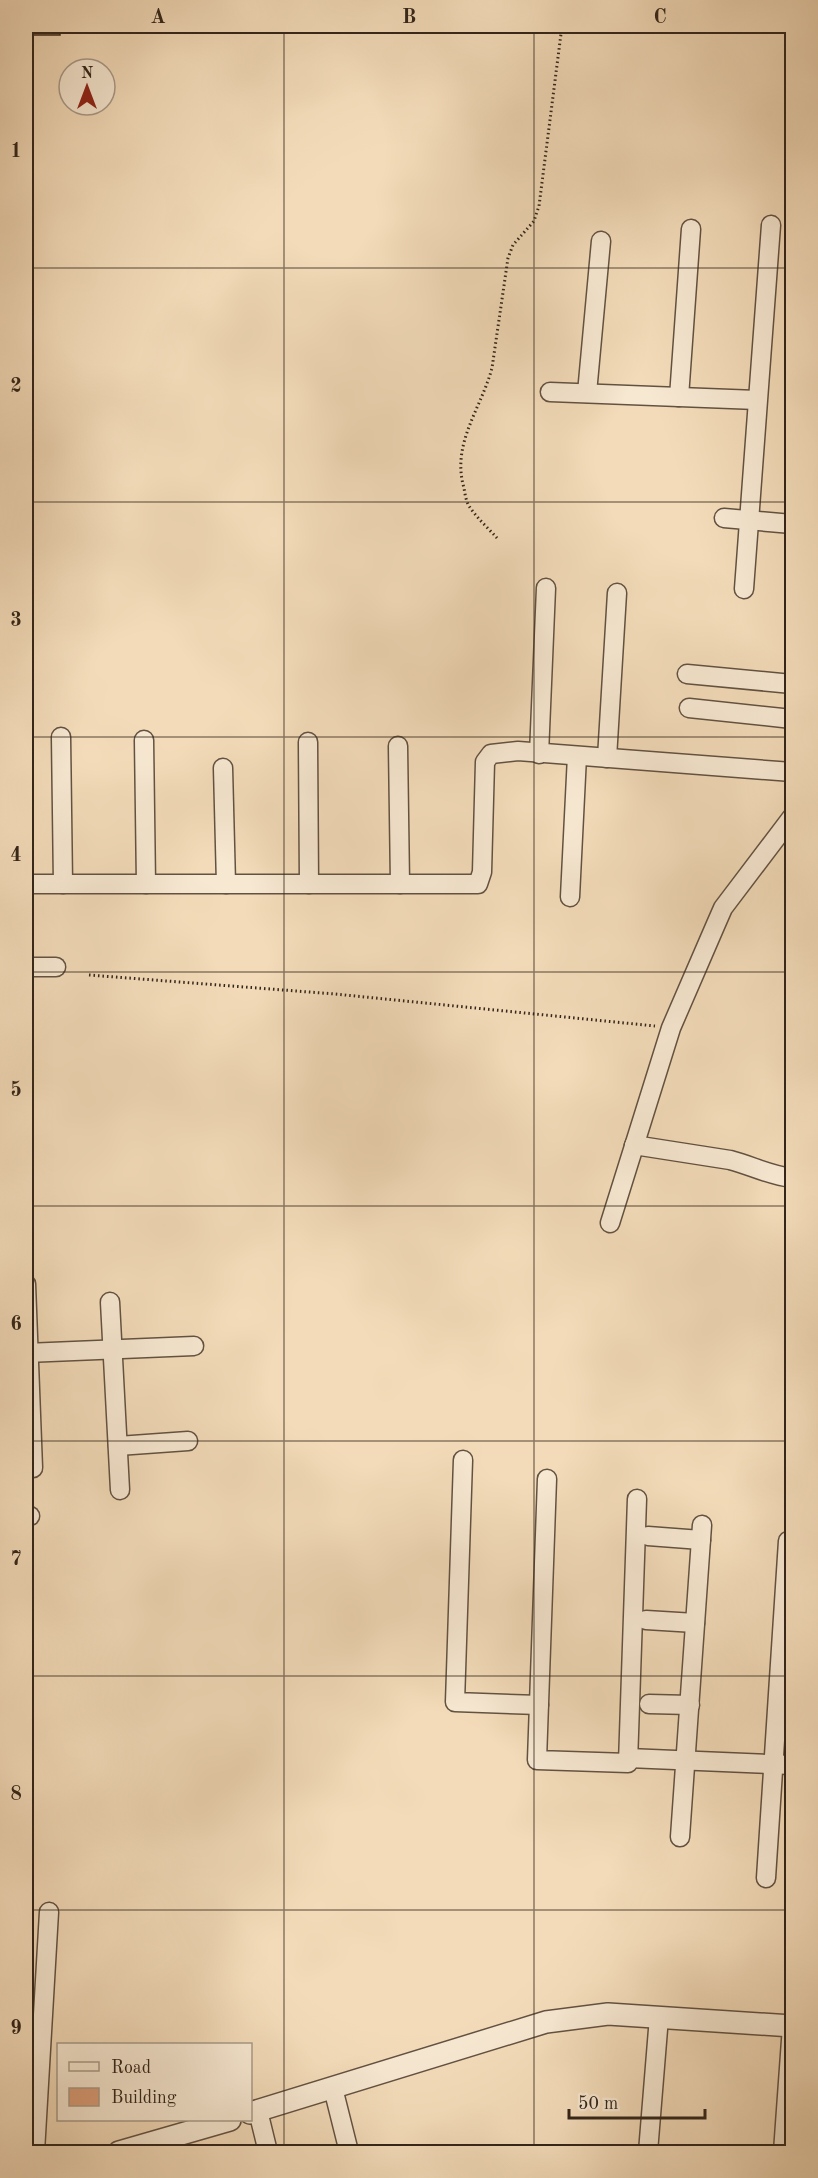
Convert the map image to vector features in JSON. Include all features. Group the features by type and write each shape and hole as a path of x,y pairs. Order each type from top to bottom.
{"street":[{"path":"744,589 771,225"},
{"path":"679,397 691,229"},
{"path":"587,393 601,241"},
{"path":"550,392 757,400"},
{"path":"724,518 792,524"},
{"path":"540,754 546,588"},
{"path":"607,758 617,593"},
{"path":"687,674 792,684"},
{"path":"689,708 792,719"},
{"path":"62,737 63,884"},
{"path":"144,740 146,884"},
{"path":"308,742 309,884"},
{"path":"398,746 400,884"},
{"path":"26,884 478,884 482,872 485,762 491,754 518,751 792,772"},
{"path":"570,897 577,756"},
{"path":"224,768 226,884"},
{"path":"610,1223 671,1028 723,908 792,817"},
{"path":"26,967 56,967"},
{"path":"634,1145 730,1160 763,1172 792,1178"},
{"path":"26,1284 33,1468"},
{"path":"110,1302 120,1490"},
{"path":"27,1353 194,1346"},
{"path":"118,1446 188,1441"},
{"path":"463,1460 455,1702 540,1705"},
{"path":"547,1479 537,1760 628,1763 637,1499"},
{"path":"648,1536 701,1532 680,1837"},
{"path":"766,1878 788,1541"},
{"path":"646,1620 695,1623"},
{"path":"649,1704 690,1705"},
{"path":"628,1758 792,1765"},
{"path":"35,2152 49,1912"},
{"path":"268,2152 254,2112 546,2022 608,2014 792,2026 783,2152"},
{"path":"648,2152 659,2017"},
{"path":"333,2088 349,2152"},
{"path":"119,2152 227,2121"}],"path":[{"path":"497,537 469,505 459,474 463,442 488,384 492,368 508,258 513,245 534,221 540,206 562,26"},
{"path":"90,975 335,994 671,1028"}],"building":[{"path":"26,26 59,26 60,35 26,35"}]}
